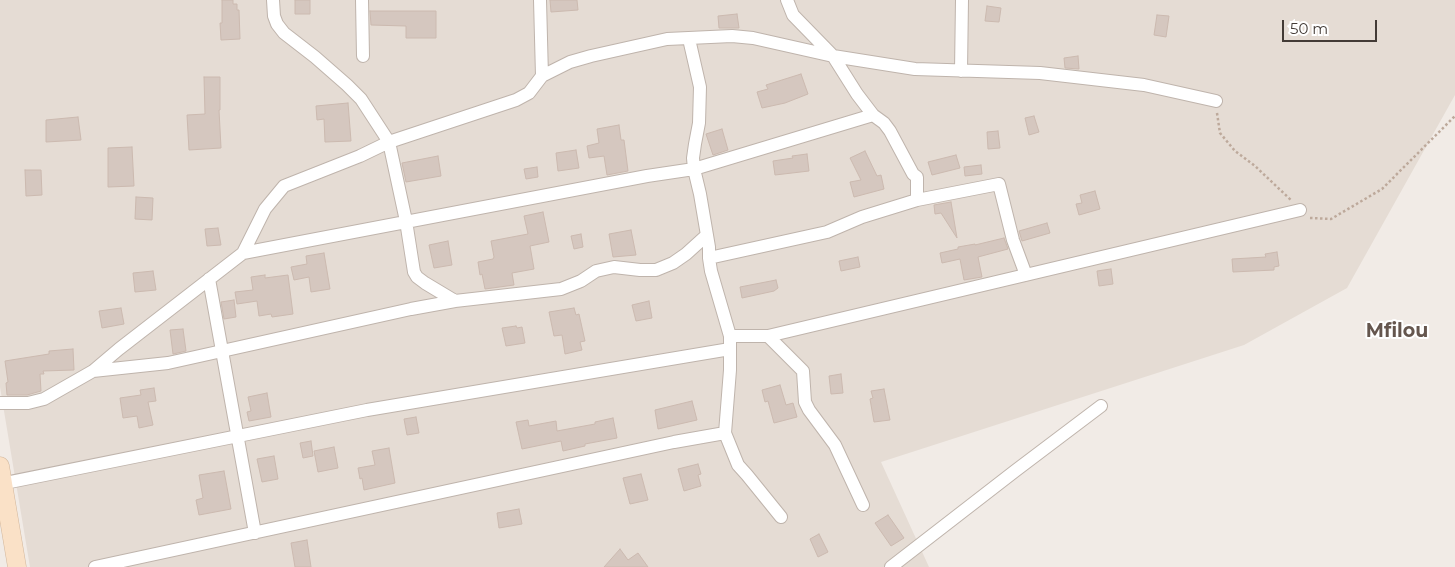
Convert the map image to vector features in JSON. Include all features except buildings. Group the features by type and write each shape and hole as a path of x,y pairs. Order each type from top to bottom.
{"street":[{"path":"273,0 274,16 284,33 315,57 361,99 389,142 406,221 414,272 425,284 455,301"},
{"path":"362,0 363,56"},
{"path":"540,0 542,76"},
{"path":"787,0 793,16 833,56 857,94 873,115 884,123 890,131 913,174 917,177 917,200"},
{"path":"961,71 962,0"},
{"path":"0,403 28,403 44,398 93,371 243,253 265,209 284,186 360,156 389,142 516,100 530,93 542,76 570,62 591,56 667,39 732,36 753,38 833,56 915,69 1040,73 1144,85 1216,101"},
{"path":"689,39 700,87 701,102 694,144 694,169 710,247 710,271 730,342 730,370 725,433 738,465 781,517"},
{"path":"243,253 647,176 694,169 873,115"},
{"path":"709,258 827,232 862,217 917,200 999,184 1013,240 1026,275"},
{"path":"2,484 377,409 768,336 1300,210"},
{"path":"93,371 168,364 411,308 561,289 581,281 596,271 614,267 656,270 674,263 707,235"},
{"path":"209,279 255,533"},
{"path":"768,336 804,372 805,402 835,446 863,505"},
{"path":"891,567 1101,406"},
{"path":"94,567 674,442 725,433"},
{"path":"0,466 17,567"}],"path":[{"path":"1216,101 1220,133 1235,151 1255,166 1308,218 1331,219 1382,189 1455,116"}],"shaded area":[{"path":"0,0 1455,0 1455,95 1347,288 1244,345 881,462 929,567 30,567 0,387"}],"district":[{"name":"Mfilou","path":"1397,331"}]}
